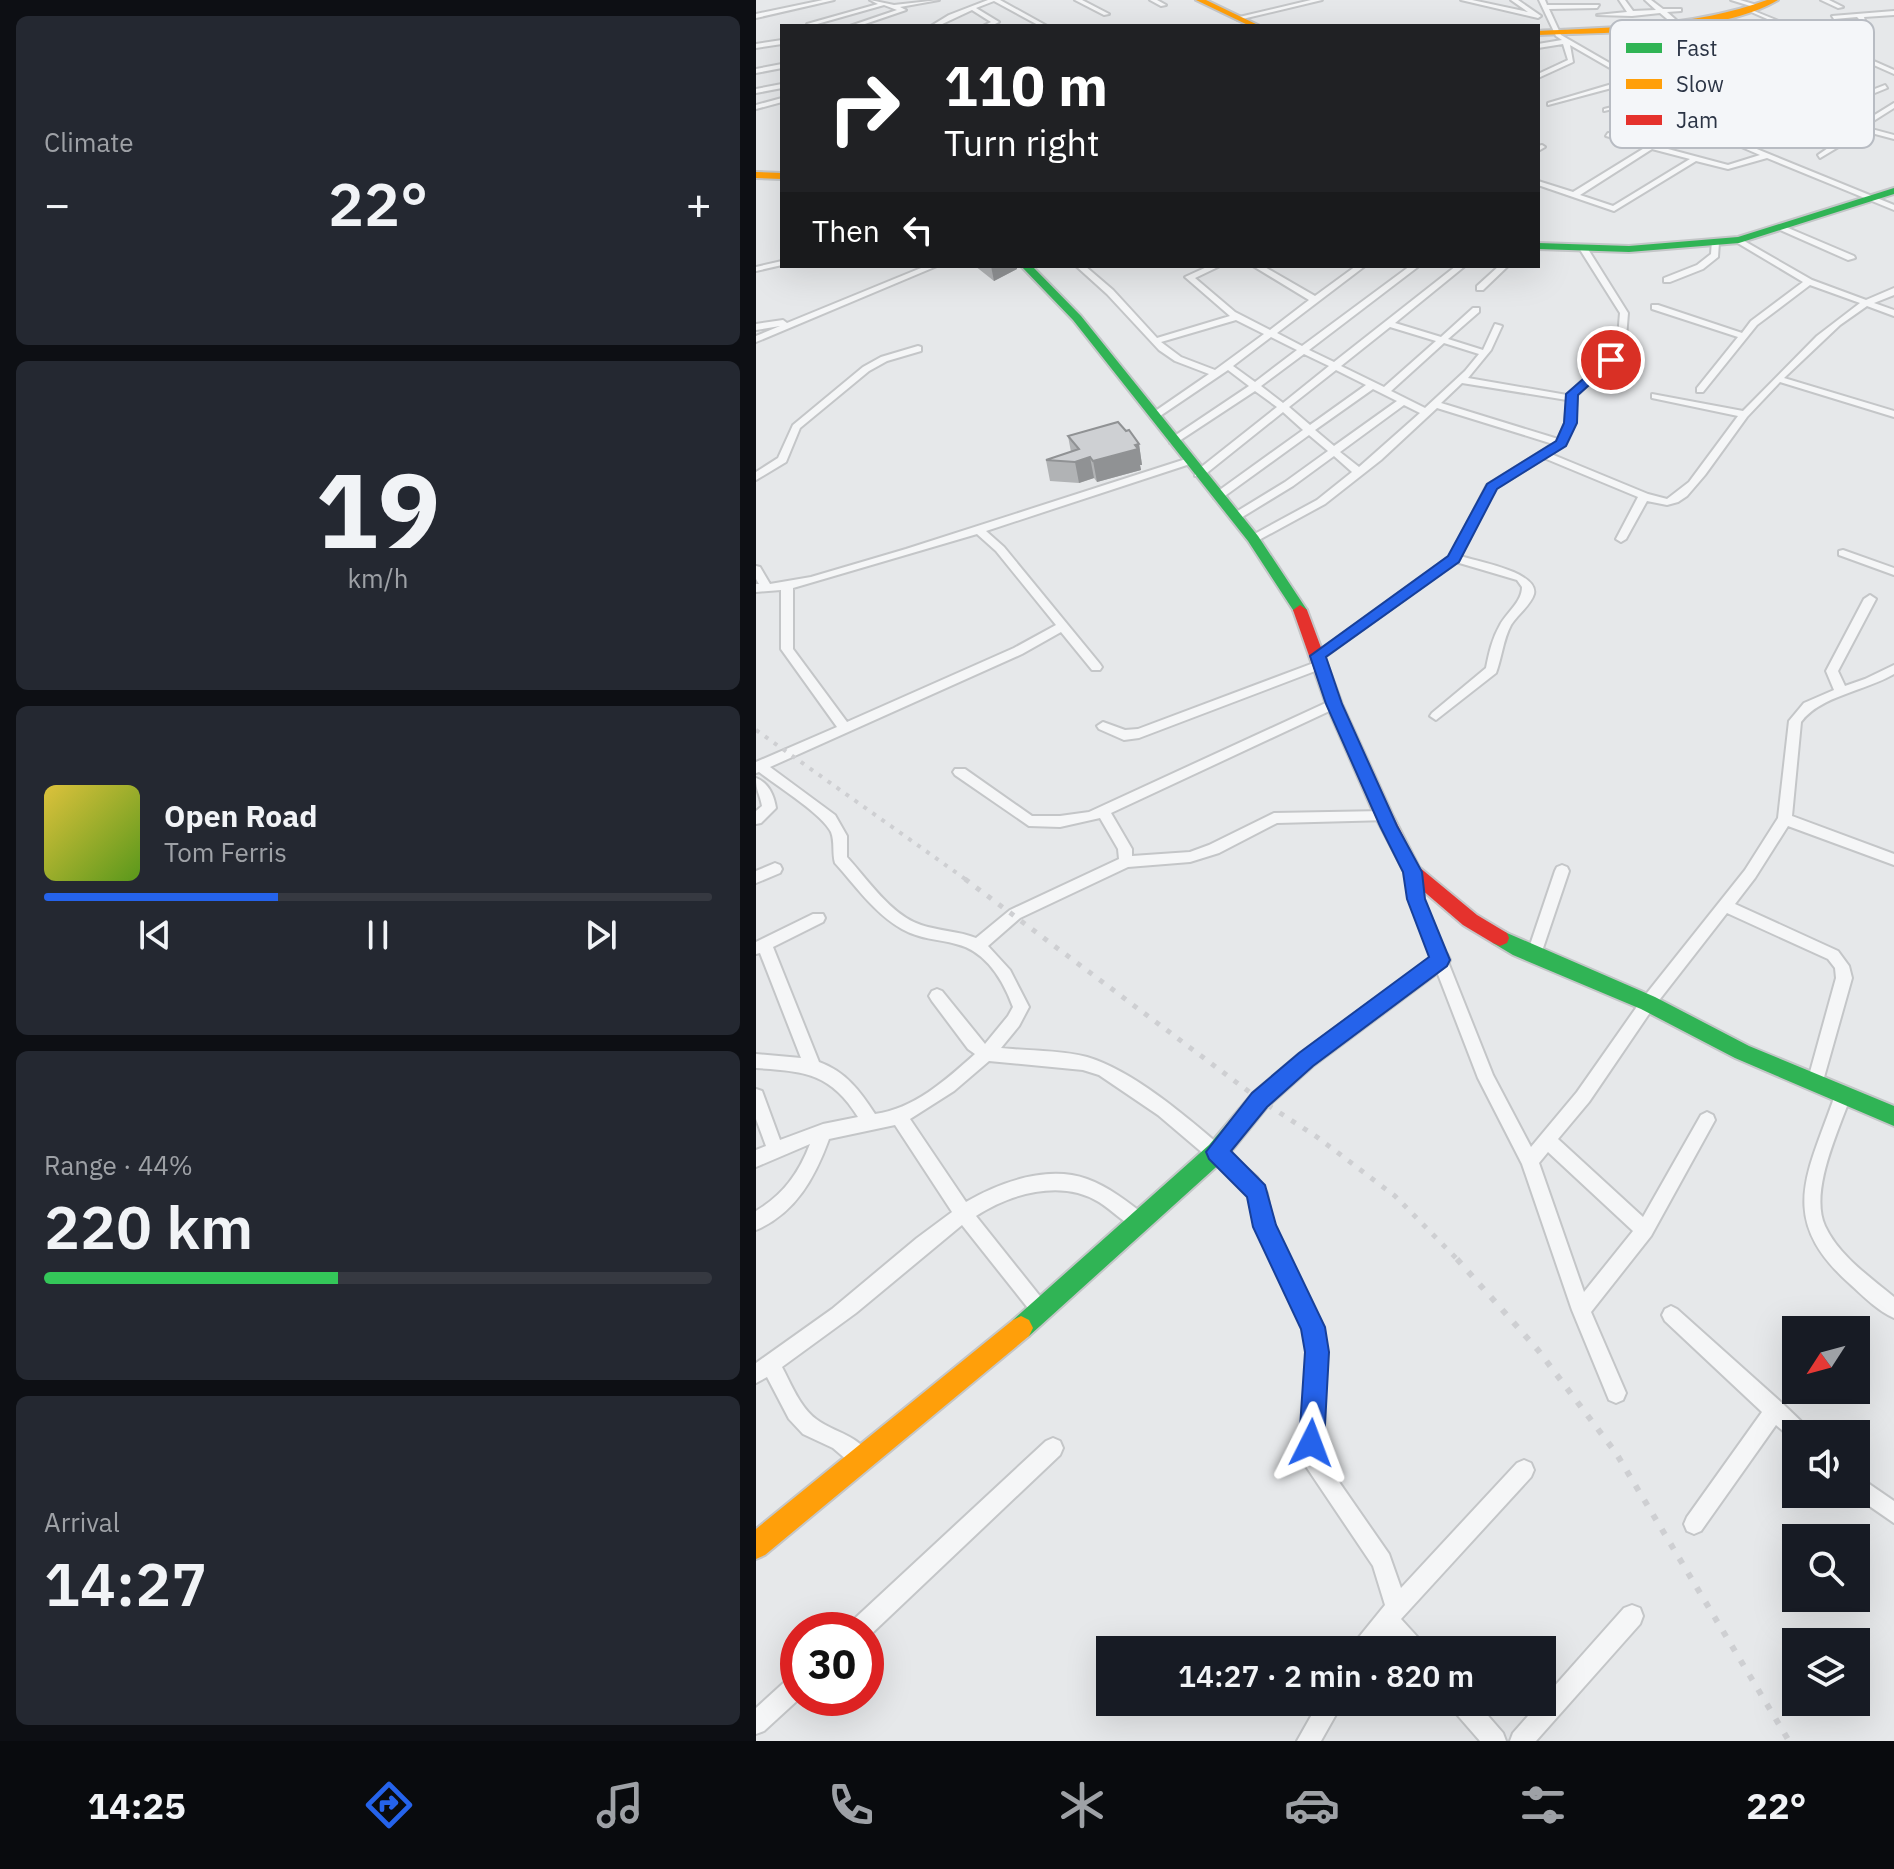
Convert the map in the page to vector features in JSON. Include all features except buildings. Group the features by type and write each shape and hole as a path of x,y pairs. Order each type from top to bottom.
{"street":[{"path":"790,0 801,8"},
{"path":"756,16 831,0"},
{"path":"873,0 896,6 936,0"},
{"path":"968,0 980,5"},
{"path":"938,24 995,0 1040,24"},
{"path":"1082,0 1106,14"},
{"path":"1153,0 1163,5"},
{"path":"1200,0 1247,22 1319,0"},
{"path":"1464,0 1531,24"},
{"path":"1514,0 1553,32 1610,66"},
{"path":"1622,0 1629,20"},
{"path":"1648,0 1660,12 1686,20"},
{"path":"1734,0 1761,5 1786,20"},
{"path":"1824,0 1840,7"},
{"path":"1540,75 1571,61 1553,32 1543,4 1596,3 1603,23"},
{"path":"815,24 884,4"},
{"path":"1708,20 1761,5"},
{"path":"859,24 903,10 896,6"},
{"path":"972,8 996,22 991,24"},
{"path":"792,10 811,24"},
{"path":"1636,20 1660,12 1678,18"},
{"path":"1834,17 1894,13"},
{"path":"1856,14 1863,20"},
{"path":"1654,20 1678,18"},
{"path":"1553,32 1610,23"},
{"path":"756,46 780,42"},
{"path":"1874,64 1894,72"},
{"path":"756,71 780,66"},
{"path":"756,91 780,86"},
{"path":"1550,104 1610,87"},
{"path":"1874,91 1885,87"},
{"path":"756,107 780,98"},
{"path":"1874,118 1894,105"},
{"path":"1606,110 1610,109"},
{"path":"1874,132 1894,137"},
{"path":"1574,195 1650,148 1732,167 1768,155"},
{"path":"1748,148 1894,208"},
{"path":"1820,156 1834,148"},
{"path":"1540,184 1610,209 1618,208 1693,160"},
{"path":"756,175 780,176"},
{"path":"1540,246 1629,249 1739,240 1894,191"},
{"path":"1781,227 1851,258"},
{"path":"1739,240 1809,282 1894,313"},
{"path":"1667,280 1709,262 1715,255 1715,242"},
{"path":"1103,726 1124,735 1139,733 1318,660 1454,558 1491,487 1561,443 1570,423 1571,398 1578,386 1621,350 1624,313 1583,248"},
{"path":"756,269 780,263"},
{"path":"756,339 928,268"},
{"path":"1028,268 1077,318 1253,539 1294,599 1334,704 1384,816 1413,872 1416,899 1486,1078 1530,1161 1581,1310 1616,1393"},
{"path":"1082,268 1178,359 1216,374"},
{"path":"1208,268 1190,279 1236,317 1336,368 1405,400 1561,443"},
{"path":"1260,268 1313,299"},
{"path":"1154,416 1228,366 1358,268"},
{"path":"1173,441 1254,387 1412,268"},
{"path":"756,569 761,588 787,587 980,531 1064,500 1194,467 1284,408 1459,268"},
{"path":"1480,288 1502,268"},
{"path":"1700,390 1754,323 1809,282"},
{"path":"1546,455 1644,496 1662,502 1676,499 1698,476 1744,414 1779,379 1843,319 1866,302 1894,291"},
{"path":"1655,307 1743,336"},
{"path":"1385,391 1476,310"},
{"path":"1156,341 1236,317"},
{"path":"756,327 796,322"},
{"path":"1390,324 1484,353"},
{"path":"1253,539 1321,502 1358,472 1460,380 1484,353 1498,326"},
{"path":"756,477 782,460 796,427 866,369 884,359 918,349"},
{"path":"1228,366 1284,408 1358,472"},
{"path":"1779,379 1892,411"},
{"path":"1460,380 1571,398"},
{"path":"1218,496 1373,384"},
{"path":"1655,396 1744,414"},
{"path":"1235,517 1405,400"},
{"path":"1621,539 1644,496"},
{"path":"980,531 1000,549 1096,667"},
{"path":"1843,553 1894,572"},
{"path":"1436,716 1492,670 1495,650 1506,624 1528,595 1528,586 1521,578 1454,558"},
{"path":"787,587 787,649 844,727"},
{"path":"1841,692 1831,676 1832,671 1870,599"},
{"path":"756,1159 823,1132 899,1117 914,1111 987,1054 1021,1007 1003,972 985,948 956,937 922,933 889,912 840,859 840,836 830,819 758,767 1004,657 1061,627"},
{"path":"1530,1161 1583,1097 1648,1003 1750,874 1785,819 1795,721 1801,712 1894,669"},
{"path":"960,772 1029,821 1074,821 1103,811 1334,704"},
{"path":"756,783 767,796 769,808 756,819"},
{"path":"1103,811 1125,849 1126,862"},
{"path":"978,945 1015,914 1126,862 1190,857 1214,849 1274,818 1384,816"},
{"path":"1785,819 1894,860"},
{"path":"756,877 775,869"},
{"path":"1534,954 1562,871"},
{"path":"1413,872 1470,920 1534,954 1648,1003 1742,1052 1894,1116"},
{"path":"1725,906 1833,955 1842,966 1844,978 1815,1083"},
{"path":"812,1066 760,946 818,918"},
{"path":"756,1546 1041,1311 1217,1152 1260,1100 1306,1060 1440,960"},
{"path":"937,996 974,1044 987,1054 1083,1063 1104,1070 1164,1110 1251,1183 1258,1193 1265,1227 1313,1327 1317,1352 1311,1459 1319,1475 1382,1561 1392,1613 1406,1636"},
{"path":"756,1061 812,1066 831,1074 853,1091 870,1122"},
{"path":"1843,1095 1811,1199 1815,1220 1826,1246 1848,1271 1894,1309"},
{"path":"756,1096 775,1149"},
{"path":"899,1117 963,1213 1041,1311"},
{"path":"1581,1310 1645,1230 1707,1120"},
{"path":"756,1221 785,1202 803,1182 823,1132"},
{"path":"1547,1140 1645,1230"},
{"path":"861,1459 840,1441 810,1427 763,1369 849,1308 963,1213 998,1195 1041,1183 1069,1182 1090,1188 1140,1222"},
{"path":"1671,1315 1785,1420"},
{"path":"1694,1524 1775,1410"},
{"path":"878,1612 1053,1448"},
{"path":"1374,1636 1524,1470"},
{"path":"1870,1495 1894,1513"},
{"path":"1521,1741 1632,1616"},
{"path":"756,1723 780,1701"},
{"path":"1308,1741 1323,1716"},
{"path":"1473,1716 1495,1741"}],"railway":[{"path":"756,730 968,881"},
{"path":"965,879 1260,1100 1317,1137 1395,1196 1459,1261"},
{"path":"1457,1259 1538,1350 1616,1453 1789,1741"}],"traffic: fast":[{"path":"1540,246 1629,249 1739,240 1894,191"},
{"path":"1028,268 1077,318 1253,539 1300,610"},
{"path":"1500,938 1648,1003 1742,1052 1894,1116"},
{"path":"1021,1328 1217,1152 1260,1100 1306,1060 1440,960"}],"traffic: slow":[{"path":"1200,0 1252,24"},
{"path":"1705,20 1774,0"},
{"path":"1540,33 1610,30"},
{"path":"756,175 780,176"},
{"path":"756,1546 1021,1328"}],"traffic: jam":[{"path":"1300,610 1334,704 1384,816 1413,872 1470,920 1500,938"}],"route":[{"path":"1311,1443 1317,1352 1313,1327 1265,1227 1258,1193 1217,1152 1260,1100 1306,1060 1440,960 1416,899 1413,872 1388,826 1334,704 1318,656 1454,558 1491,487 1561,443 1570,423 1572,394 1611,360"}]}
